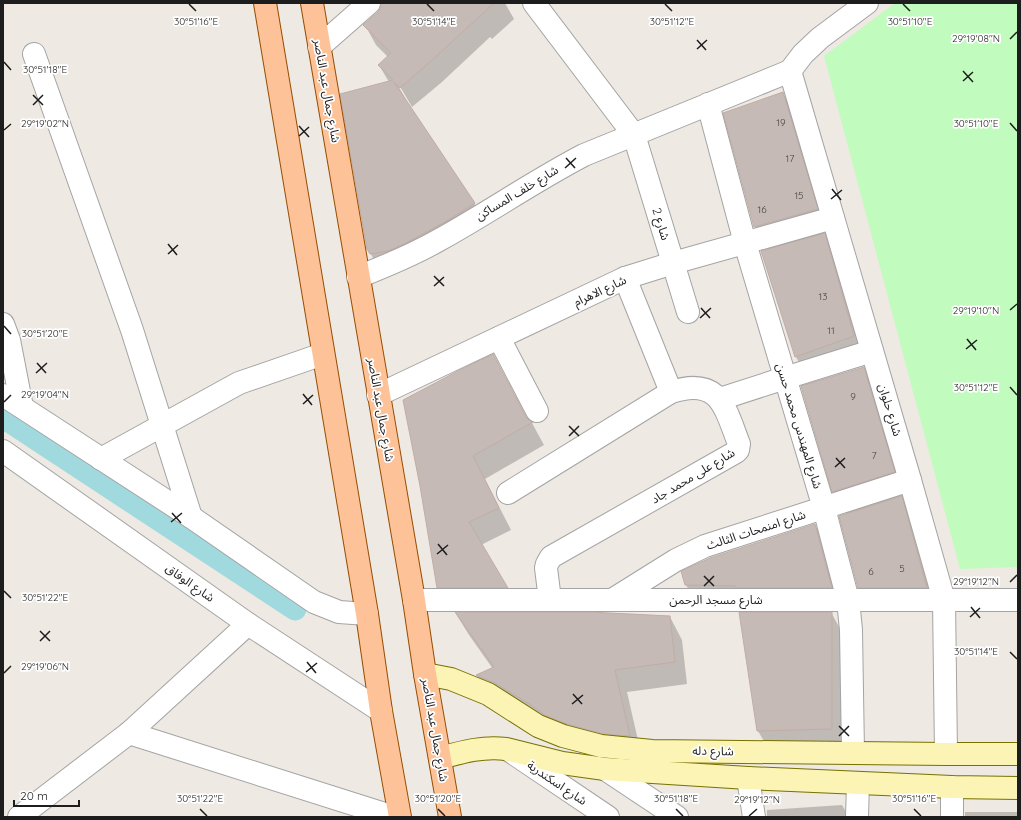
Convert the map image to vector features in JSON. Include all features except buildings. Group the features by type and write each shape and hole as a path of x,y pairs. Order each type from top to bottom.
{"main road":[{"path":"265,3 381,711 400,817"},
{"name":"شارع جمال عبد الناصر","path":"312,3 450,817"},
{"name":"شارع دله","path":"425,674 451,679 488,694 538,726 563,736 601,746 652,751 1018,754"},
{"name":"شارع دله","path":"440,758 479,748 489,747 506,749 562,763 605,769 748,778 952,787 1018,788"},
{"path":"907,785 909,754"}],"street":[{"path":"319,47 370,3"},
{"path":"534,3 634,135"},
{"path":"790,71 803,54 820,38 868,3"},
{"path":"34,54 132,330 191,517"},
{"name":"شارع خلف المساكن","path":"358,277 411,255 440,240 571,162 790,71"},
{"name":"شارع حلوان","path":"790,71 944,600 946,754"},
{"name":"شارع المهندس محمد حسن","path":"708,104 745,243 824,508 848,600 852,630 853,753"},
{"name":"شارع 2","path":"634,135 688,312"},
{"name":"شارع الاهرام","path":"378,395 625,278 833,218"},
{"path":"625,278 671,392"},
{"path":"3,324 9,340 22,407"},
{"path":"499,338 537,411"},
{"path":"508,493 671,392 689,387 698,388 713,394 720,399 872,351"},
{"path":"101,459 240,383 323,354"},
{"path":"3,395 191,517 314,602 339,612 366,614"},
{"name":"شارع على محمد جاد","path":"550,600 546,568 551,558 736,452 739,444 720,399"},
{"name":"شارع الوفاق","path":"3,451 248,624 381,711"},
{"name":"شارع امنمحات الثالث","path":"612,600 689,552 910,480"},
{"name":"شارع مسجد الرحمن","path":"414,600 1018,600"},
{"path":"19,817 129,733 248,624"},
{"path":"129,733 394,817"},
{"name":"شارع اسكندرية","path":"506,749 608,817"},
{"path":"605,769 677,817"},
{"path":"748,778 754,817"},
{"path":"857,817 858,783"},
{"path":"952,787 952,817"}],"green space":[{"path":"895,3 1018,3 1018,567 960,569 824,56"}],"waterway":[{"path":"3,417 295,609"}]}
